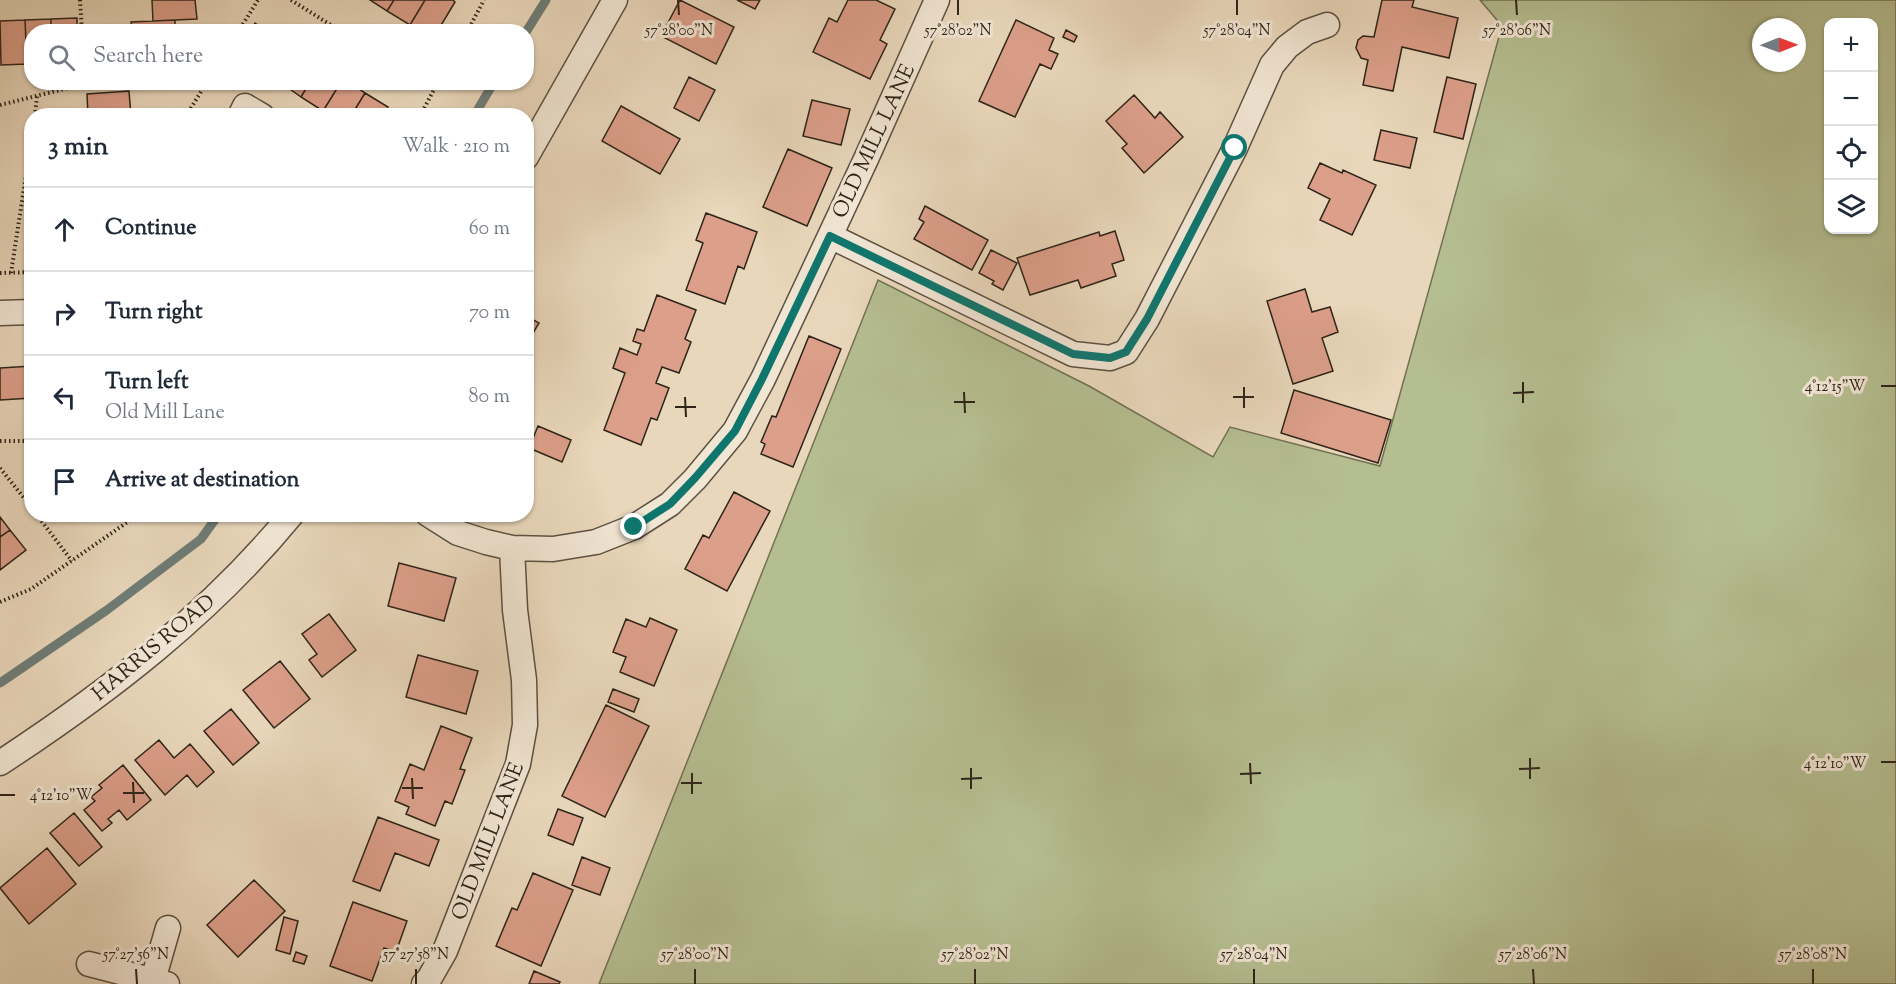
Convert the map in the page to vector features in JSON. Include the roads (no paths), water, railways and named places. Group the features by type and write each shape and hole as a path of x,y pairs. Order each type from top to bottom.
{"street":[{"path":"534,143 615,0"},
{"name":"OLD MILL LANE","path":"441,522 458,532 512,548 553,549 596,542 634,527 670,504 695,478 735,431 762,379 937,0"},
{"path":"830,236 1073,354 1110,358 1126,352 1147,319 1235,148 1272,65 1287,47 1307,32 1327,25"},
{"path":"0,313 24,312"},
{"name":"HARRIS ROAD","path":"0,763 63,721 139,663 206,606 286,522"},
{"name":"OLD MILL LANE","path":"424,984 445,951 518,764 525,724 524,680 515,610 512,548"},
{"path":"89,964 160,982 168,928"}],"waterway":[{"path":"531,24 546,0"},
{"path":"479,108 489,90"},
{"path":"0,683 107,610 201,539 213,522"}]}
